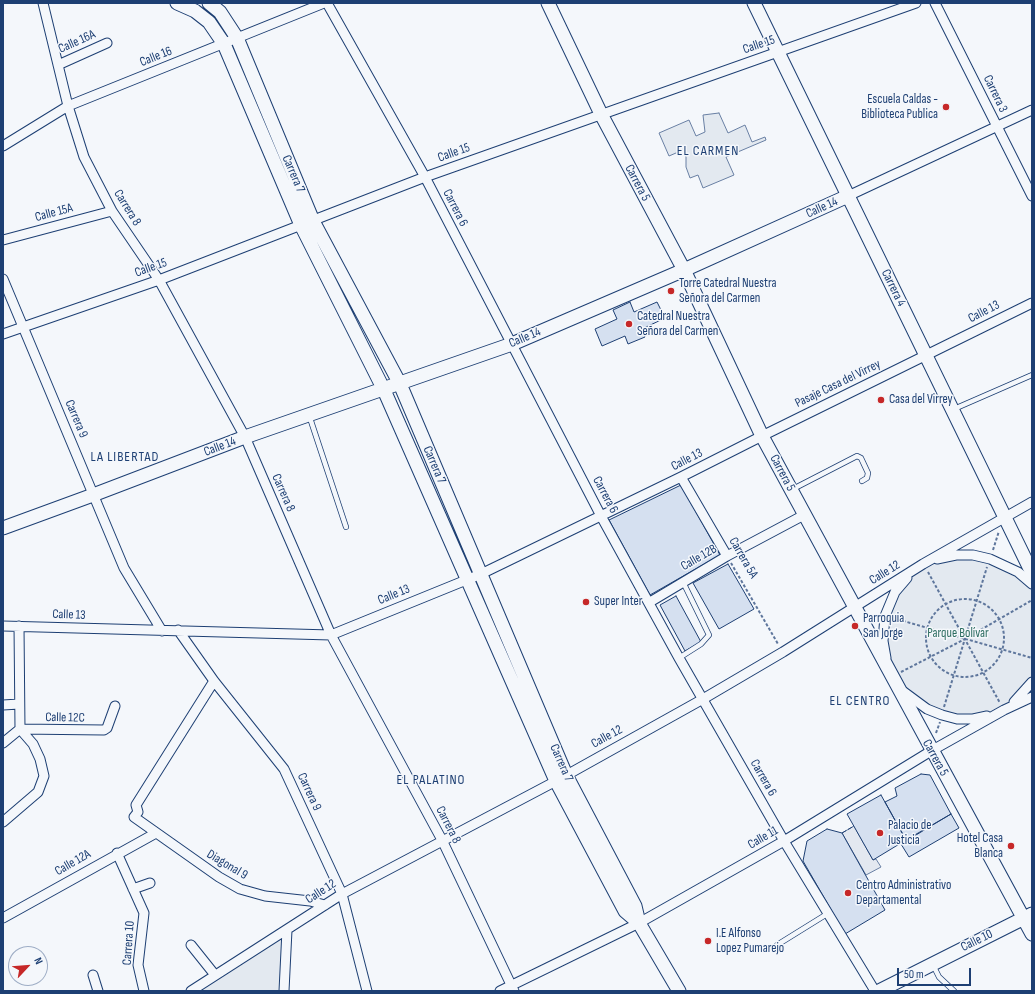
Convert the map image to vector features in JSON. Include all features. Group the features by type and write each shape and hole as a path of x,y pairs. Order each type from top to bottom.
{"main road":[{"name":"Carrera 7","path":"177,3 195,11 209,22 224,44 384,390 468,580 625,912 639,923 679,991"},
{"name":"Carrera 7","path":"209,3 220,12 237,38 307,223 400,384 481,574 561,778"},
{"name":"Carrera 5","path":"548,3 601,114 684,270 762,436 931,750 1028,916 1032,934"},
{"name":"Carrera 4","path":"754,3 1032,573"},
{"name":"Calle 14","path":"3,528 244,437 384,390 512,344 684,270 848,196"},
{"name":"Calle 10","path":"879,991 1028,916"}],"street":[{"name":"Carrera 8","path":"43,3 68,106 84,157 112,211 159,280 244,437 331,634 442,840 513,988"},
{"name":"Calle 16","path":"3,146 68,106 324,3"},
{"name":"Carrera 6","path":"328,3 425,177 601,516 650,602 679,658 784,841 875,991"},
{"name":"Calle 15","path":"3,334 159,280 425,177 916,3"},
{"name":"Carrera 3","path":"935,3 1032,196"},
{"name":"Calle 16A","path":"58,65 107,43"},
{"name":"Calle 14","path":"848,196 996,125 1032,110"},
{"name":"Calle 15A","path":"3,240 112,211"},
{"name":"Carrera 9","path":"3,279 124,568 162,631"},
{"name":"Calle 13","path":"926,356 1032,303"},
{"name":"Pasaje Casa del Virrey","path":"762,436 926,356"},
{"name":"Calle 13","path":"3,626 331,634 468,580 762,436"},
{"name":"Carrera 5A","path":"681,477 727,556"},
{"name":"Calle 12","path":"191,991 342,894 561,778 702,699 783,652 923,564 1032,502"},
{"name":"Calle 12B","path":"650,602 727,556 804,515"},
{"path":"1032,584 1018,572 990,559 973,555 956,555 939,558 923,564 903,581 895,592 885,616 883,641 891,677 914,701 927,709 942,715 957,719 973,719 989,716 1004,710 1023,694 1032,682"},
{"path":"3,822 38,792 44,776 40,759 33,744 20,730 19,626"},
{"name":"Carrera 9","path":"178,630 214,681 284,769 342,894 367,991"},
{"name":"Diagonal 9","path":"214,681 136,805 138,812 134,817 218,877 240,889 265,896 310,901 325,905"},
{"name":"Calle 11","path":"500,991 513,988 639,923 784,841 931,750 1004,710 1032,697"},
{"path":"3,706 19,704"},
{"name":"Calle 12C","path":"20,730 100,731 107,728 115,706"},
{"path":"3,744 20,730"},
{"name":"Calle 12A","path":"3,918 117,853 156,833"},
{"name":"Carrera 10","path":"117,853 144,913 138,965 144,991"},
{"path":"133,889 150,883"},
{"path":"284,991 288,930"},
{"path":"192,945 216,975"},
{"path":"92,975 98,991"}],"lane":[{"path":"952,410 1032,375"},
{"path":"309,415 346,526"},
{"path":"791,490 858,456 861,458 868,473 867,478 862,481"},
{"path":"679,658 701,644 709,635 683,582"},
{"path":"777,945 827,914"},
{"path":"932,963 939,976 954,991"}],"path":[{"path":"931,750 1004,517"},
{"name":"Carrera 5A","path":"727,556 783,652"},
{"path":"923,564 1004,710"},
{"path":"961,598 977,600 990,608 999,619 1004,634 1003,649 996,663 984,673 969,677 954,676 940,669 930,657 926,643 927,628 934,614 946,603 961,598"},
{"path":"891,677 965,639 1032,600"},
{"path":"885,616 1032,658"}],"green space":[{"path":"719,113 728,133 745,125 752,142 765,137 766,140 726,157 734,175 703,188 698,175 690,178 686,167 686,157 683,150 669,156 659,133 689,120 696,136 705,132 703,115"},
{"name":"Parque Bolívar","path":"939,558 990,559 1032,584 1032,682 1014,702 989,716 957,719 914,701 885,653 883,628 903,581"},
{"path":"287,930 284,991 191,991"}],"shaded area":[{"path":"854,826 873,860 876,859 881,867 866,875 842,833"}],"building":[{"name":"Catedral Nuestra Señora del Carmen","path":"630,302 634,312 657,302 665,318 642,329 645,337 628,344 625,336 602,346 595,329 617,319 613,310"},
{"path":"681,485 720,555 650,595 609,520"},
{"path":"728,564 754,609 719,629 693,583"},
{"path":"676,596 701,642 685,651 660,605"},
{"path":"921,774 930,775 951,814 906,840 885,802 897,796 895,788"},
{"name":"Palacio de Justicia","path":"881,795 906,840 873,860 847,814"},
{"path":"951,814 959,828 909,857 901,844"},
{"name":"Centro Administrativo Departamental","path":"827,829 842,833 885,910 845,934 803,861 807,841"}],"fence":[{"path":"842,833 854,826"}],"place":[{"name":"Escuela Caldas - Biblioteca Publica","path":"946,107"},
{"name":"Torre Catedral Nuestra Señora del Carmen","path":"671,291"},
{"name":"Catedral Nuestra Señora del Carmen","path":"629,324"},
{"name":"Casa del Virrey","path":"881,400"},
{"name":"Super Inter","path":"586,602"},
{"name":"Parroquia San Jorge","path":"855,626"},
{"name":"Palacio de Justicia","path":"880,833"},
{"name":"Hotel Casa Blanca","path":"1011,846"},
{"name":"Centro Administrativo Departamental","path":"848,893"},
{"name":"I.E Alfonso Lopez Pumarejo","path":"708,941"}],"district":[{"name":"EL CARMEN","path":"708,151"},
{"name":"LA LIBERTAD","path":"125,457"},
{"name":"EL CENTRO","path":"860,701"},
{"name":"EL PALATINO","path":"431,780"}]}
